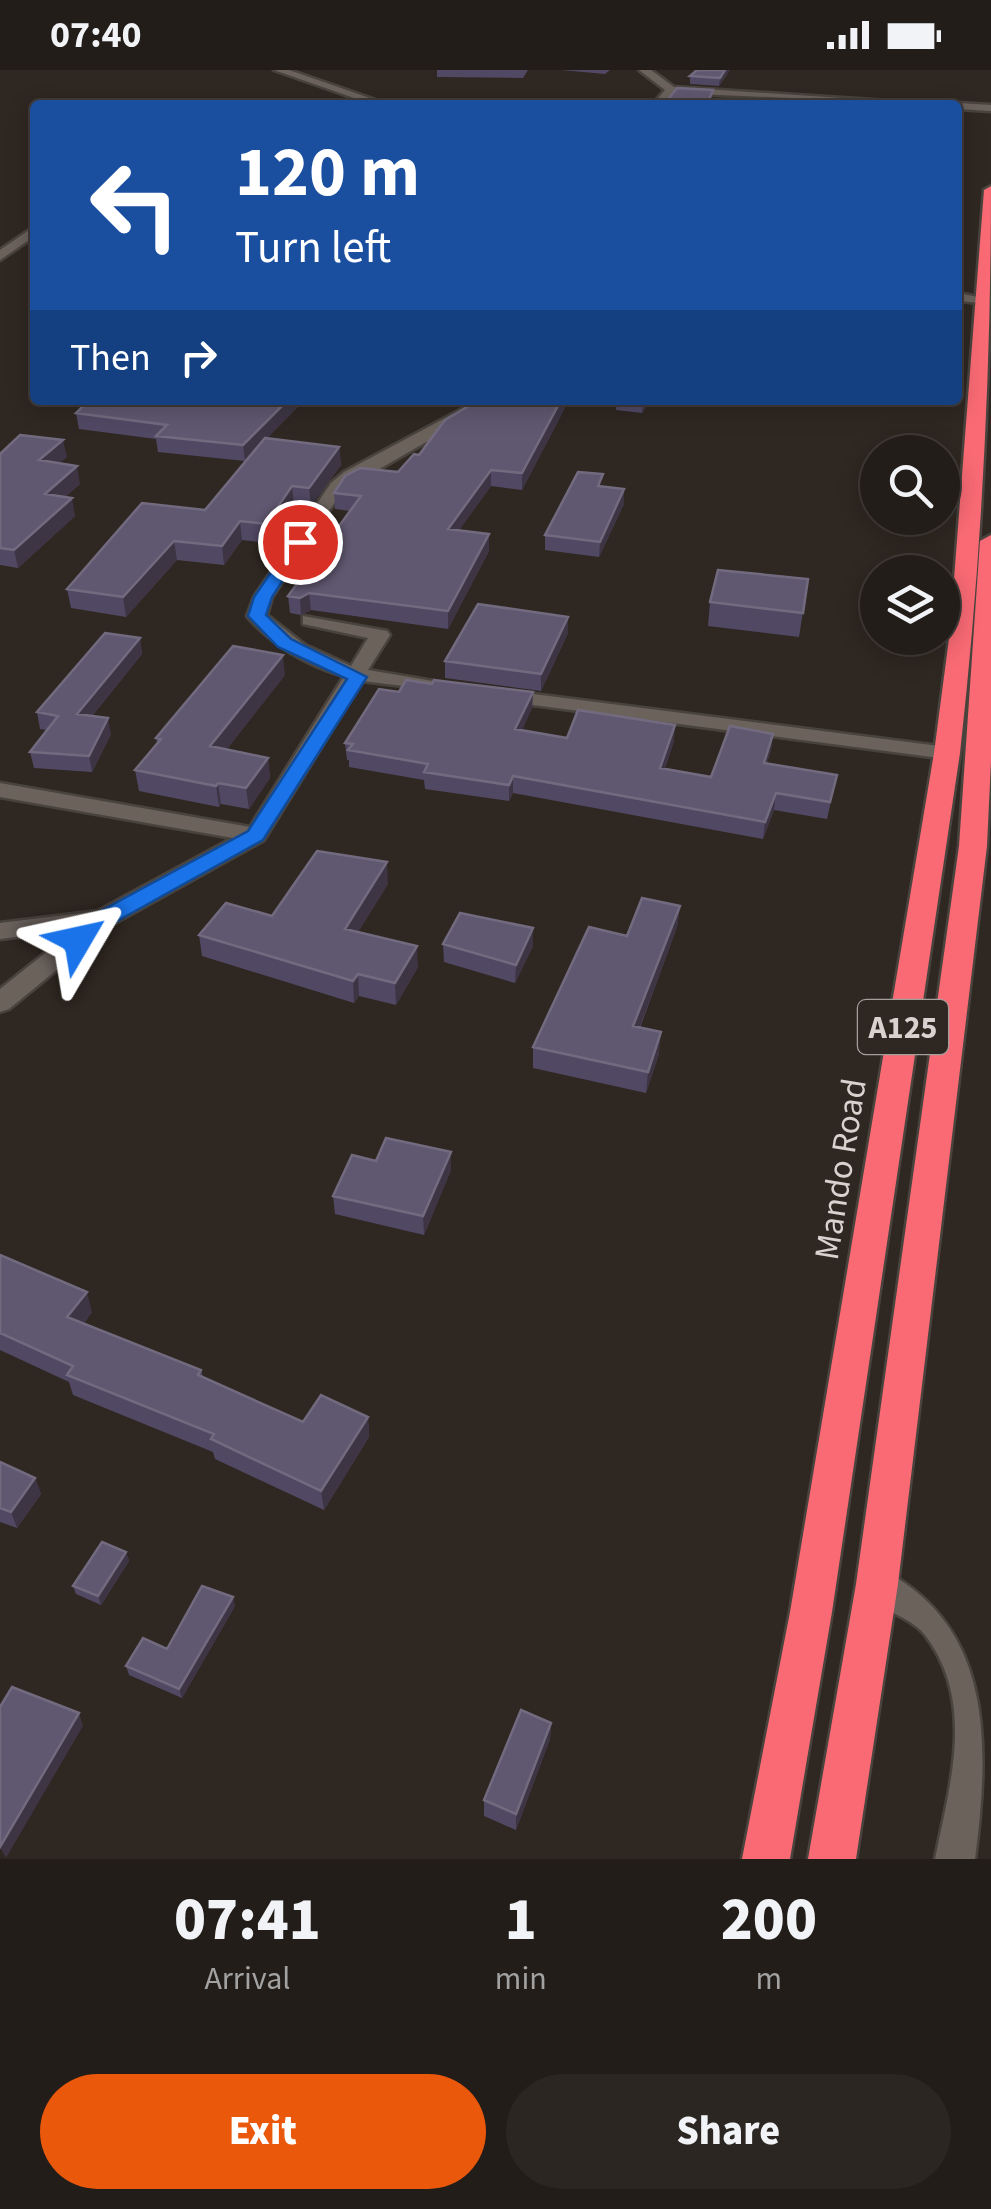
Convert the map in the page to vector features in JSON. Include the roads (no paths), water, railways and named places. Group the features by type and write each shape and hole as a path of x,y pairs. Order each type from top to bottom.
{"highway":[{"name":"Mando Road","path":"766,1859 814,1592 947,753 962,631 969,298 991,190"},
{"name":"A125","path":"832,1859 877,1584 972,846 991,541"}],"street":[{"path":"278,70 370,100"},
{"path":"644,70 671,90 853,100"},
{"path":"662,100 671,90"},
{"path":"962,106 991,108"},
{"path":"0,256 30,234"},
{"path":"482,405 350,476 338,487 263,597 257,616 284,643 358,677 947,753"},
{"path":"0,1003 104,918 256,836 358,677 380,635 310,620"},
{"path":"0,790 256,836"},
{"path":"0,931 104,918"},
{"path":"877,1584 936,1620 966,1672 977,1742 955,1859"}]}
